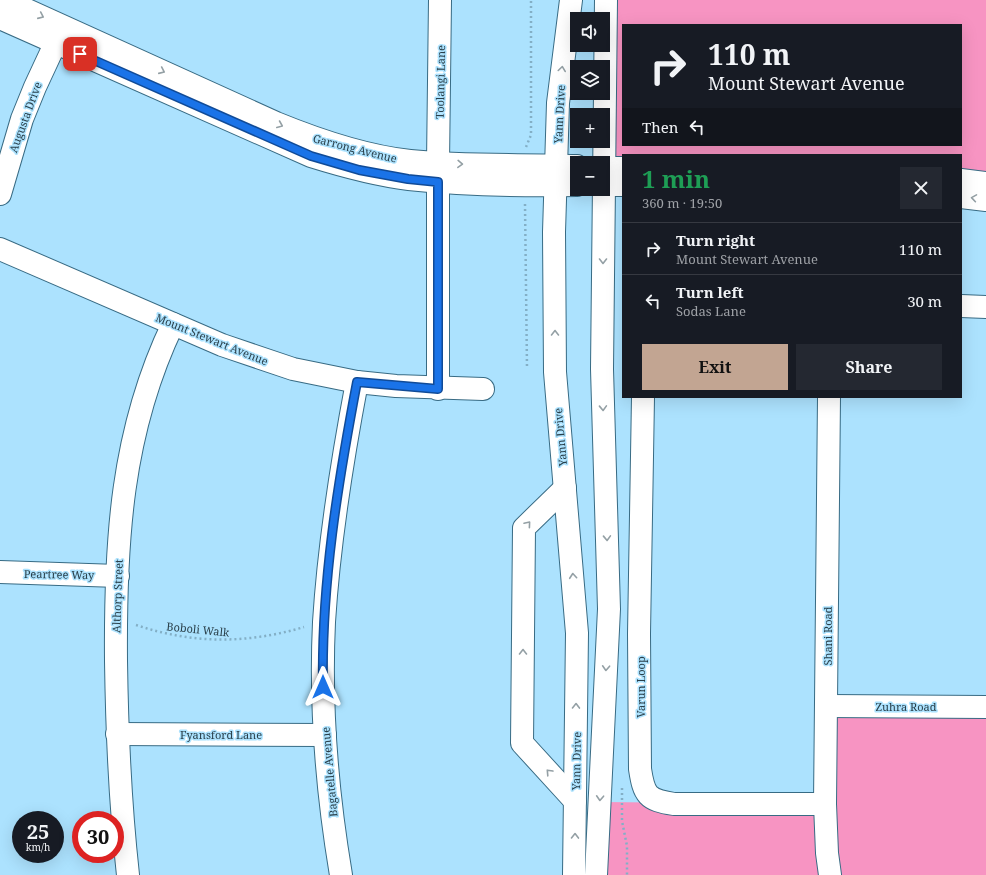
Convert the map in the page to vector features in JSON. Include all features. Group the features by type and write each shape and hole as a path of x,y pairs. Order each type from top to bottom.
{"street":[{"path":"6,0 59,34"},
{"name":"Toolangi Lane","path":"438,389 440,0"},
{"name":"Yann Drive","path":"571,0 558,103 567,176 554,232 555,372 578,633 574,875"},
{"path":"606,0 606,156"},
{"path":"0,18 59,34"},
{"name":"Garrong Avenue","path":"59,34 126,55 311,138 438,172 524,186 567,176"},
{"name":"Garrong Avenue","path":"59,34 311,156 359,170 408,179 438,172"},
{"name":"Augusta Drive","path":"0,194 22,119 59,34"},
{"path":"610,177 622,184"},
{"path":"962,180 986,183"},
{"path":"596,875 609,609 602,369 606,196"},
{"path":"962,196 986,200"},
{"name":"Mount Stewart Avenue","path":"0,249 173,324 258,358 293,369 357,382 438,389 483,389"},
{"path":"962,306 986,307"},
{"name":"Althorp Street","path":"128,875 123,827 117,734 118,576 120,524 130,453 150,376 173,324"},
{"name":"Bagatelle Avenue","path":"341,875 331,806 325,735 323,675 326,593 347,432 357,382"},
{"name":"Varun Loop","path":"643,398 639,634 640,769 643,788 650,798 660,802 674,804 825,804"},
{"name":"Shani Road","path":"829,398 825,804 827,853 830,875"},
{"path":"565,488 524,528 522,743 575,801"},
{"name":"Peartree Way","path":"0,572 118,576"},
{"name":"Zuhra Road","path":"827,706 986,707"},
{"name":"Fyansford Lane","path":"117,734 325,735"}],"path":[{"name":"Boboli Walk","path":"136,625 160,633 184,638 221,640 259,638 306,627"}],"shaded area":[{"path":"606,0 986,0 986,183 962,180 962,154 622,154 622,168 610,168 610,156 604,156 604,148 610,148 610,108 605,108 605,100 610,100 610,60 605,60 605,52 610,52 610,12 606,12"},
{"path":"827,706 986,707 986,875 596,875 600,802 825,804"}],"route":[{"path":"80,54 311,156 359,170 408,179 438,182 438,389 357,382 347,432 331,546 324,623 323,687"}]}
